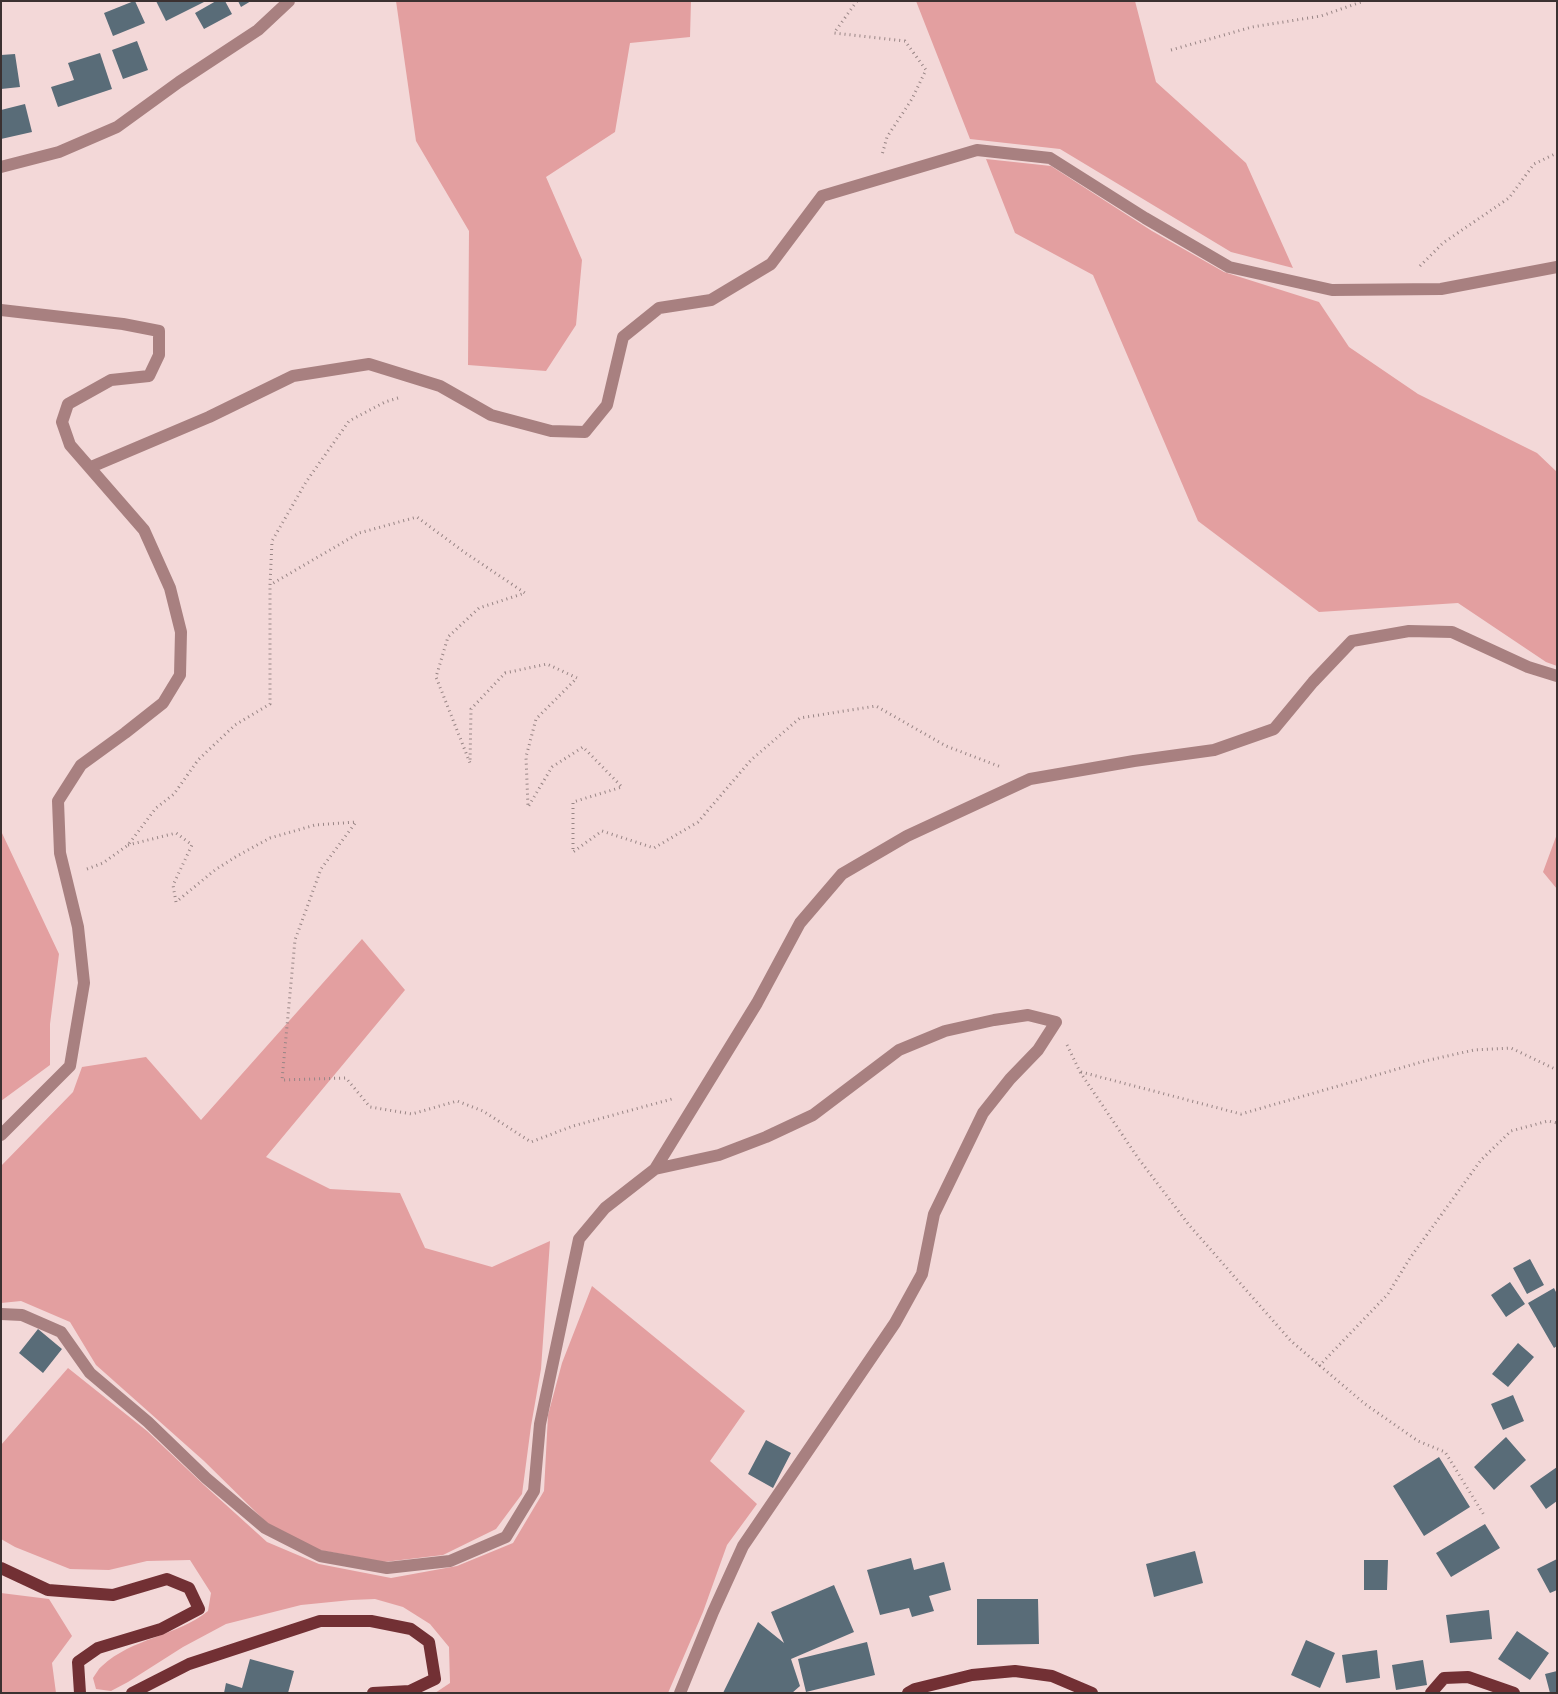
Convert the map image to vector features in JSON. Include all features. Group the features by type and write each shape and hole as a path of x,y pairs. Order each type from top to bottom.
{"main road":[{"path":"1,1568 48,1590 113,1595 166,1579 189,1588 199,1609 161,1629 98,1648 78,1662 80,1693"},
{"path":"132,1693 190,1664 320,1621 371,1621 411,1629 429,1642 435,1679 410,1691 374,1693"},
{"path":"908,1693 972,1674 1015,1671 1052,1676 1092,1693"},
{"path":"1431,1693 1444,1678 1468,1677 1514,1693"}],"street":[{"path":"1,167 59,152 117,127 179,82 258,30 289,1"},
{"path":"91,467 209,417 293,376 368,364 440,386 491,415 551,431 585,432 607,405 623,337 659,308 711,300 771,264 822,196 977,150 1050,158 1145,218 1229,267 1332,290 1441,289 1557,267"},
{"path":"1,310 123,324 159,331 159,355 149,376 111,380 68,404 62,422 70,444 144,530 170,588 181,632 180,675 163,703 81,765 58,801 60,853 78,927 84,983 70,1066 1,1135"},
{"path":"1,1314 22,1315 61,1332 90,1372 148,1422 206,1478 265,1528 320,1556 388,1568 450,1561 506,1537 534,1491 540,1424 579,1239 605,1208 655,1169 757,1003 800,923 842,874 907,836 1030,779 1134,761 1214,750 1274,729 1313,682 1352,641 1409,631 1452,632 1528,667 1557,676"},
{"path":"655,1169 719,1155 813,1116 899,1050 946,1031 994,1020 1028,1016 1056,1022 1038,1050 1010,1079 983,1113 934,1214 922,1274 896,1323 742,1546 680,1693"}],"path":[{"path":"857,1 834,33 905,41 926,70 912,99 887,137 873,182"},
{"path":"1171,50 1252,28 1321,16 1364,1"},
{"path":"1396,289 1443,243 1509,198 1534,164 1557,153"},
{"path":"65,876 104,863 128,845 156,808 174,794 198,760 235,725 270,704 272,541 311,474 349,421 385,402 404,396"},
{"path":"270,585 359,533 417,517 464,552 525,593 479,608 448,637 436,677 470,763 471,709 504,673 547,664 577,678 536,719 526,757 528,807 552,767 583,746 622,787 572,802 573,852 602,830 654,848 698,822 751,760 800,718 876,706 946,746 1030,779"},
{"path":"128,845 176,832 192,845 173,885 176,902 215,870 270,838 315,825 356,822 321,869 295,940 282,1080 346,1078 370,1107 412,1114 457,1101 483,1111 531,1142 574,1126 703,1090"},
{"path":"1056,1022 1080,1072 1138,1158 1189,1225 1291,1341 1319,1366 1365,1404 1418,1441 1445,1452 1484,1515"},
{"path":"1080,1072 1241,1114 1425,1061 1474,1050 1511,1048 1557,1070"},
{"path":"1319,1366 1388,1294 1410,1258 1481,1160 1511,1131 1548,1121 1557,1123"}],"shaded area":[{"path":"396,1 691,1 690,37 630,43 615,132 546,177 582,260 576,325 546,371 468,365 469,231 416,141"},
{"path":"916,1 1135,1 1156,82 1246,163 1293,268 1231,252 1060,149 970,139"},
{"path":"986,159 1051,166 1152,231 1224,272 1319,302 1349,347 1418,394 1537,453 1557,472 1557,666 1546,662 1458,603 1319,612 1198,521 1093,275 1015,233"},
{"path":"1,831 59,954 50,1024 50,1065 1,1101"},
{"path":"1557,834 1557,889 1543,872"},
{"path":"362,939 405,990 266,1157 330,1189 400,1193 425,1248 492,1267 550,1241 541,1369 522,1494 496,1529 443,1555 384,1562 314,1549 267,1523 204,1461 96,1365 70,1322 21,1301 1,1303 1,1166 73,1092 82,1067 146,1057 201,1120"},
{"path":"592,1286 745,1411 710,1461 757,1504 727,1545 703,1612 668,1693 435,1693 450,1683 449,1647 430,1624 403,1607 375,1599 301,1605 226,1624 183,1647 111,1691 96,1689 93,1678 102,1666 127,1649 183,1626 208,1611 211,1593 190,1560 147,1561 109,1570 70,1569 15,1547 1,1539 1,1445 68,1368 147,1431 267,1542 319,1564 391,1578 457,1566 513,1543 544,1491 548,1415 562,1363"},
{"path":"1,1593 49,1599 72,1636 52,1663 56,1693 1,1693"}],"building":[{"path":"135,1 145,23 113,36 104,13"},
{"path":"156,1 206,1 166,21"},
{"path":"216,1 225,1 232,14 204,29 195,13"},
{"path":"238,1 251,1 241,7"},
{"path":"137,41 148,70 123,79 112,50"},
{"path":"100,53 112,89 58,107 51,87 74,80 68,63"},
{"path":"15,54 20,87 1,89 1,55"},
{"path":"25,104 32,132 1,139 1,110"},
{"path":"1530,1259 1544,1285 1527,1294 1513,1268"},
{"path":"1510,1282 1525,1304 1506,1317 1491,1295"},
{"path":"1554,1288 1557,1294 1557,1346 1554,1348 1528,1303"},
{"path":"38,1329 62,1349 43,1373 19,1353"},
{"path":"1518,1343 1534,1357 1508,1387 1492,1374"},
{"path":"1513,1395 1524,1421 1503,1430 1491,1404"},
{"path":"1506,1437 1526,1460 1494,1490 1474,1467"},
{"path":"766,1440 791,1453 773,1488 748,1474"},
{"path":"1439,1457 1470,1507 1424,1536 1393,1486"},
{"path":"1557,1467 1557,1501 1546,1509 1530,1486"},
{"path":"1485,1524 1500,1548 1451,1577 1436,1553"},
{"path":"1195,1551 1203,1583 1154,1597 1146,1564"},
{"path":"911,1558 914,1570 944,1562 951,1590 929,1596 934,1611 912,1617 909,1608 880,1615 867,1570"},
{"path":"1557,1559 1557,1590 1550,1593 1537,1569"},
{"path":"1364,1560 1388,1560 1387,1590 1364,1590"},
{"path":"834,1585 854,1632 791,1659 800,1686 792,1693 723,1693 758,1622 784,1643 771,1612"},
{"path":"977,1599 1038,1599 1039,1644 977,1645"},
{"path":"1489,1610 1492,1639 1450,1643 1446,1615"},
{"path":"1517,1631 1549,1653 1530,1680 1498,1659"},
{"path":"1306,1640 1335,1653 1320,1688 1291,1675"},
{"path":"867,1642 875,1675 806,1692 798,1659"},
{"path":"1377,1650 1380,1678 1346,1683 1342,1655"},
{"path":"250,1659 294,1671 288,1693 224,1693 226,1683 242,1688"},
{"path":"1423,1660 1427,1685 1396,1690 1392,1665"},
{"path":"1557,1671 1557,1693 1550,1693 1545,1674"}]}
